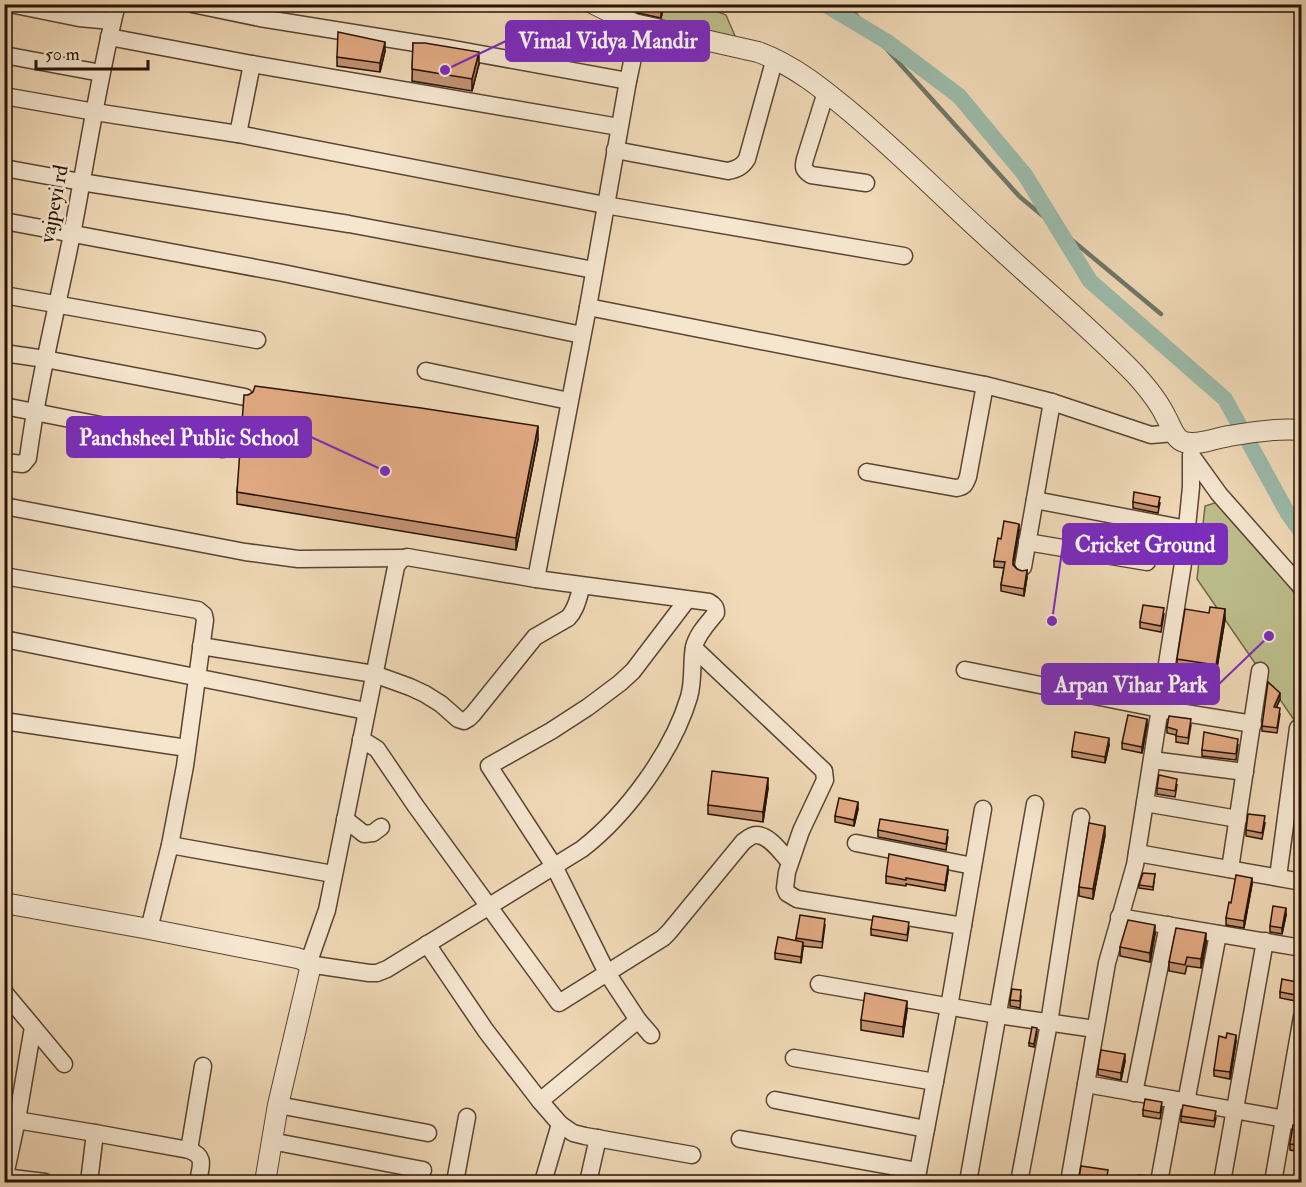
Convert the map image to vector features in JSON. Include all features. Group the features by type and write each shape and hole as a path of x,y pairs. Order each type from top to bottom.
{"street":[{"path":"10,4 79,18 111,29 252,64 619,127"},
{"name":"vajpeyi rd","path":"4,462 23,465 27,461 34,412 72,233 101,73 117,4"},
{"path":"192,4 260,18 447,48 628,81"},
{"path":"594,4 625,21 744,48 775,58 826,92 880,137 987,238 1098,337 1145,385 1183,444 1220,494 1302,588"},
{"path":"536,579 588,307 619,127 640,25"},
{"path":"4,55 101,73"},
{"path":"615,150 728,171 737,170 747,159 775,58"},
{"path":"238,134 252,64"},
{"path":"826,92 803,166 805,171 811,175 866,183"},
{"path":"4,96 238,134 605,206 904,256"},
{"path":"4,168 349,224 594,270"},
{"path":"4,221 283,273 582,335"},
{"path":"4,295 257,339"},
{"path":"588,307 985,385 1052,402 1183,444 1228,436 1302,430"},
{"path":"4,353 244,397"},
{"path":"426,371 570,401"},
{"path":"867,472 956,488 963,487 968,477 985,385"},
{"path":"1023,567 1052,402"},
{"path":"4,406 222,448"},
{"path":"1068,1182 1107,963 1135,865 1184,557 1191,487 1183,444"},
{"path":"1035,500 1186,529"},
{"path":"4,506 283,558 407,557 582,586 709,602 716,608 717,613 701,632 694,648 693,678 679,724 658,761 615,819 582,849 387,969 377,973 309,964 297,958 4,903"},
{"path":"1027,542 1147,562"},
{"path":"265,1182 278,1105 310,969 309,964 327,910 396,567 402,558"},
{"path":"4,576 198,610 204,615 188,748 170,845 149,929"},
{"path":"201,646 374,674 425,694 464,721 469,718 536,637 572,614 582,586"},
{"path":"651,1035 638,1020 607,973 554,866 489,766 551,731 620,683 633,671 687,600"},
{"path":"4,639 366,711"},
{"path":"694,648 824,771 825,780 801,831 790,862 785,888 787,893 797,898 963,926"},
{"path":"965,670 1160,709 1252,724"},
{"path":"1230,869 1260,671"},
{"path":"4,721 188,748"},
{"path":"1278,877 1298,728"},
{"path":"361,739 377,749 559,1003 663,938 750,837 755,835 771,841 790,862"},
{"path":"1152,760 1245,772"},
{"path":"1145,803 1238,819"},
{"path":"968,1182 1035,804"},
{"path":"741,1139 917,1176 983,809"},
{"path":"1019,1182 1049,1023 1081,818"},
{"path":"345,819 364,834 381,828"},
{"path":"856,843 973,866"},
{"path":"170,845 333,874"},
{"path":"1137,853 1302,882"},
{"path":"1119,917 1302,948"},
{"path":"1134,1093 1168,925"},
{"path":"1159,1182 1218,934"},
{"path":"1222,1182 1265,941"},
{"path":"428,944 486,1030 560,1124 573,1133 692,1155"},
{"path":"819,984 1095,1029"},
{"path":"4,992 64,1064"},
{"path":"1273,1182 1302,1017"},
{"path":"540,1101 638,1020"},
{"path":"33,1027 11,1119 5,1178 45,1182"},
{"path":"794,1058 935,1082"},
{"path":"189,1150 203,1066"},
{"path":"1086,1084 1302,1122"},
{"path":"775,1100 926,1129"},
{"path":"278,1105 428,1133"},
{"path":"455,1182 467,1117"},
{"path":"11,1119 189,1150 200,1156 202,1160 198,1182"},
{"path":"543,1182 560,1124"},
{"path":"89,1182 95,1133"},
{"path":"588,1182 598,1138"},
{"path":"271,1141 423,1170"}],"green space":[{"path":"664,5 702,5 726,15 738,43 659,25"},
{"path":"1221,501 1301,601 1301,730 1197,579 1205,506"}],"building":[{"path":"643,4 662,4 661,8"},
{"path":"338,32 385,42 380,63 337,57"},
{"path":"413,43 479,52 472,79 412,69"},
{"path":"255,386 538,426 516,538 237,492 244,395 253,392"},
{"path":"1134,492 1160,497 1158,507 1133,502"},
{"path":"1004,521 1019,524 1013,565 1022,571 1027,570 1024,589 1001,585 1005,562 994,561"},
{"path":"1143,605 1164,608 1161,626 1140,622"},
{"path":"1210,607 1225,609 1216,665 1177,659 1185,609 1209,613"},
{"path":"1268,682 1280,693 1274,707 1280,708 1277,728 1262,726"},
{"path":"1128,715 1147,719 1142,747 1122,743"},
{"path":"1169,716 1191,719 1188,738 1176,736 1177,730 1167,727"},
{"path":"1075,732 1109,738 1105,757 1072,751"},
{"path":"1204,732 1238,739 1236,754 1202,750"},
{"path":"712,771 768,778 763,812 708,805"},
{"path":"1159,775 1177,779 1175,791 1157,788"},
{"path":"839,798 858,802 854,820 835,816"},
{"path":"1248,814 1265,816 1262,833 1246,830"},
{"path":"880,819 948,830 946,844 878,830"},
{"path":"1089,823 1105,826 1093,889 1079,887"},
{"path":"889,854 948,866 945,885 886,876"},
{"path":"1143,873 1155,874 1153,887 1139,885"},
{"path":"1236,875 1252,878 1244,921 1226,918"},
{"path":"1273,906 1286,908 1282,928 1270,926"},
{"path":"800,915 825,919 822,942 796,938"},
{"path":"873,916 909,922 907,935 871,929"},
{"path":"1128,920 1155,925 1150,953 1120,947"},
{"path":"1176,928 1206,933 1201,959 1187,957 1185,965 1169,962"},
{"path":"778,937 803,942 801,957 775,953"},
{"path":"1282,979 1302,983 1301,996 1280,992"},
{"path":"1012,989 1021,990 1020,1001 1010,1000"},
{"path":"865,993 907,1001 903,1027 861,1020"},
{"path":"1032,1027 1037,1028 1034,1044 1029,1043"},
{"path":"1227,1033 1236,1035 1230,1072 1214,1070 1219,1036 1226,1038"},
{"path":"1101,1050 1125,1054 1121,1073 1098,1069"},
{"path":"1145,1099 1162,1102 1160,1113 1143,1110"},
{"path":"1183,1105 1216,1111 1214,1121 1181,1116"},
{"path":"1293,1125 1302,1126 1302,1145 1290,1144"},
{"path":"1081,1166 1108,1170 1106,1182 1077,1182"},
{"path":"1138,1175 1149,1176 1151,1182 1137,1182"}],"waterway":[{"path":"824,4 886,41 959,96 1025,175 1090,281 1225,399 1287,512 1302,533"},
{"path":"846,4 1020,197 1161,314"}],"place":[{"name":"Vimal Vidya Mandir","path":"445,70"},
{"name":"Panchsheel Public School","path":"385,471"},
{"name":"Cricket Ground","path":"1052,621"},
{"name":"Arpan Vihar Park","path":"1269,636"}]}
